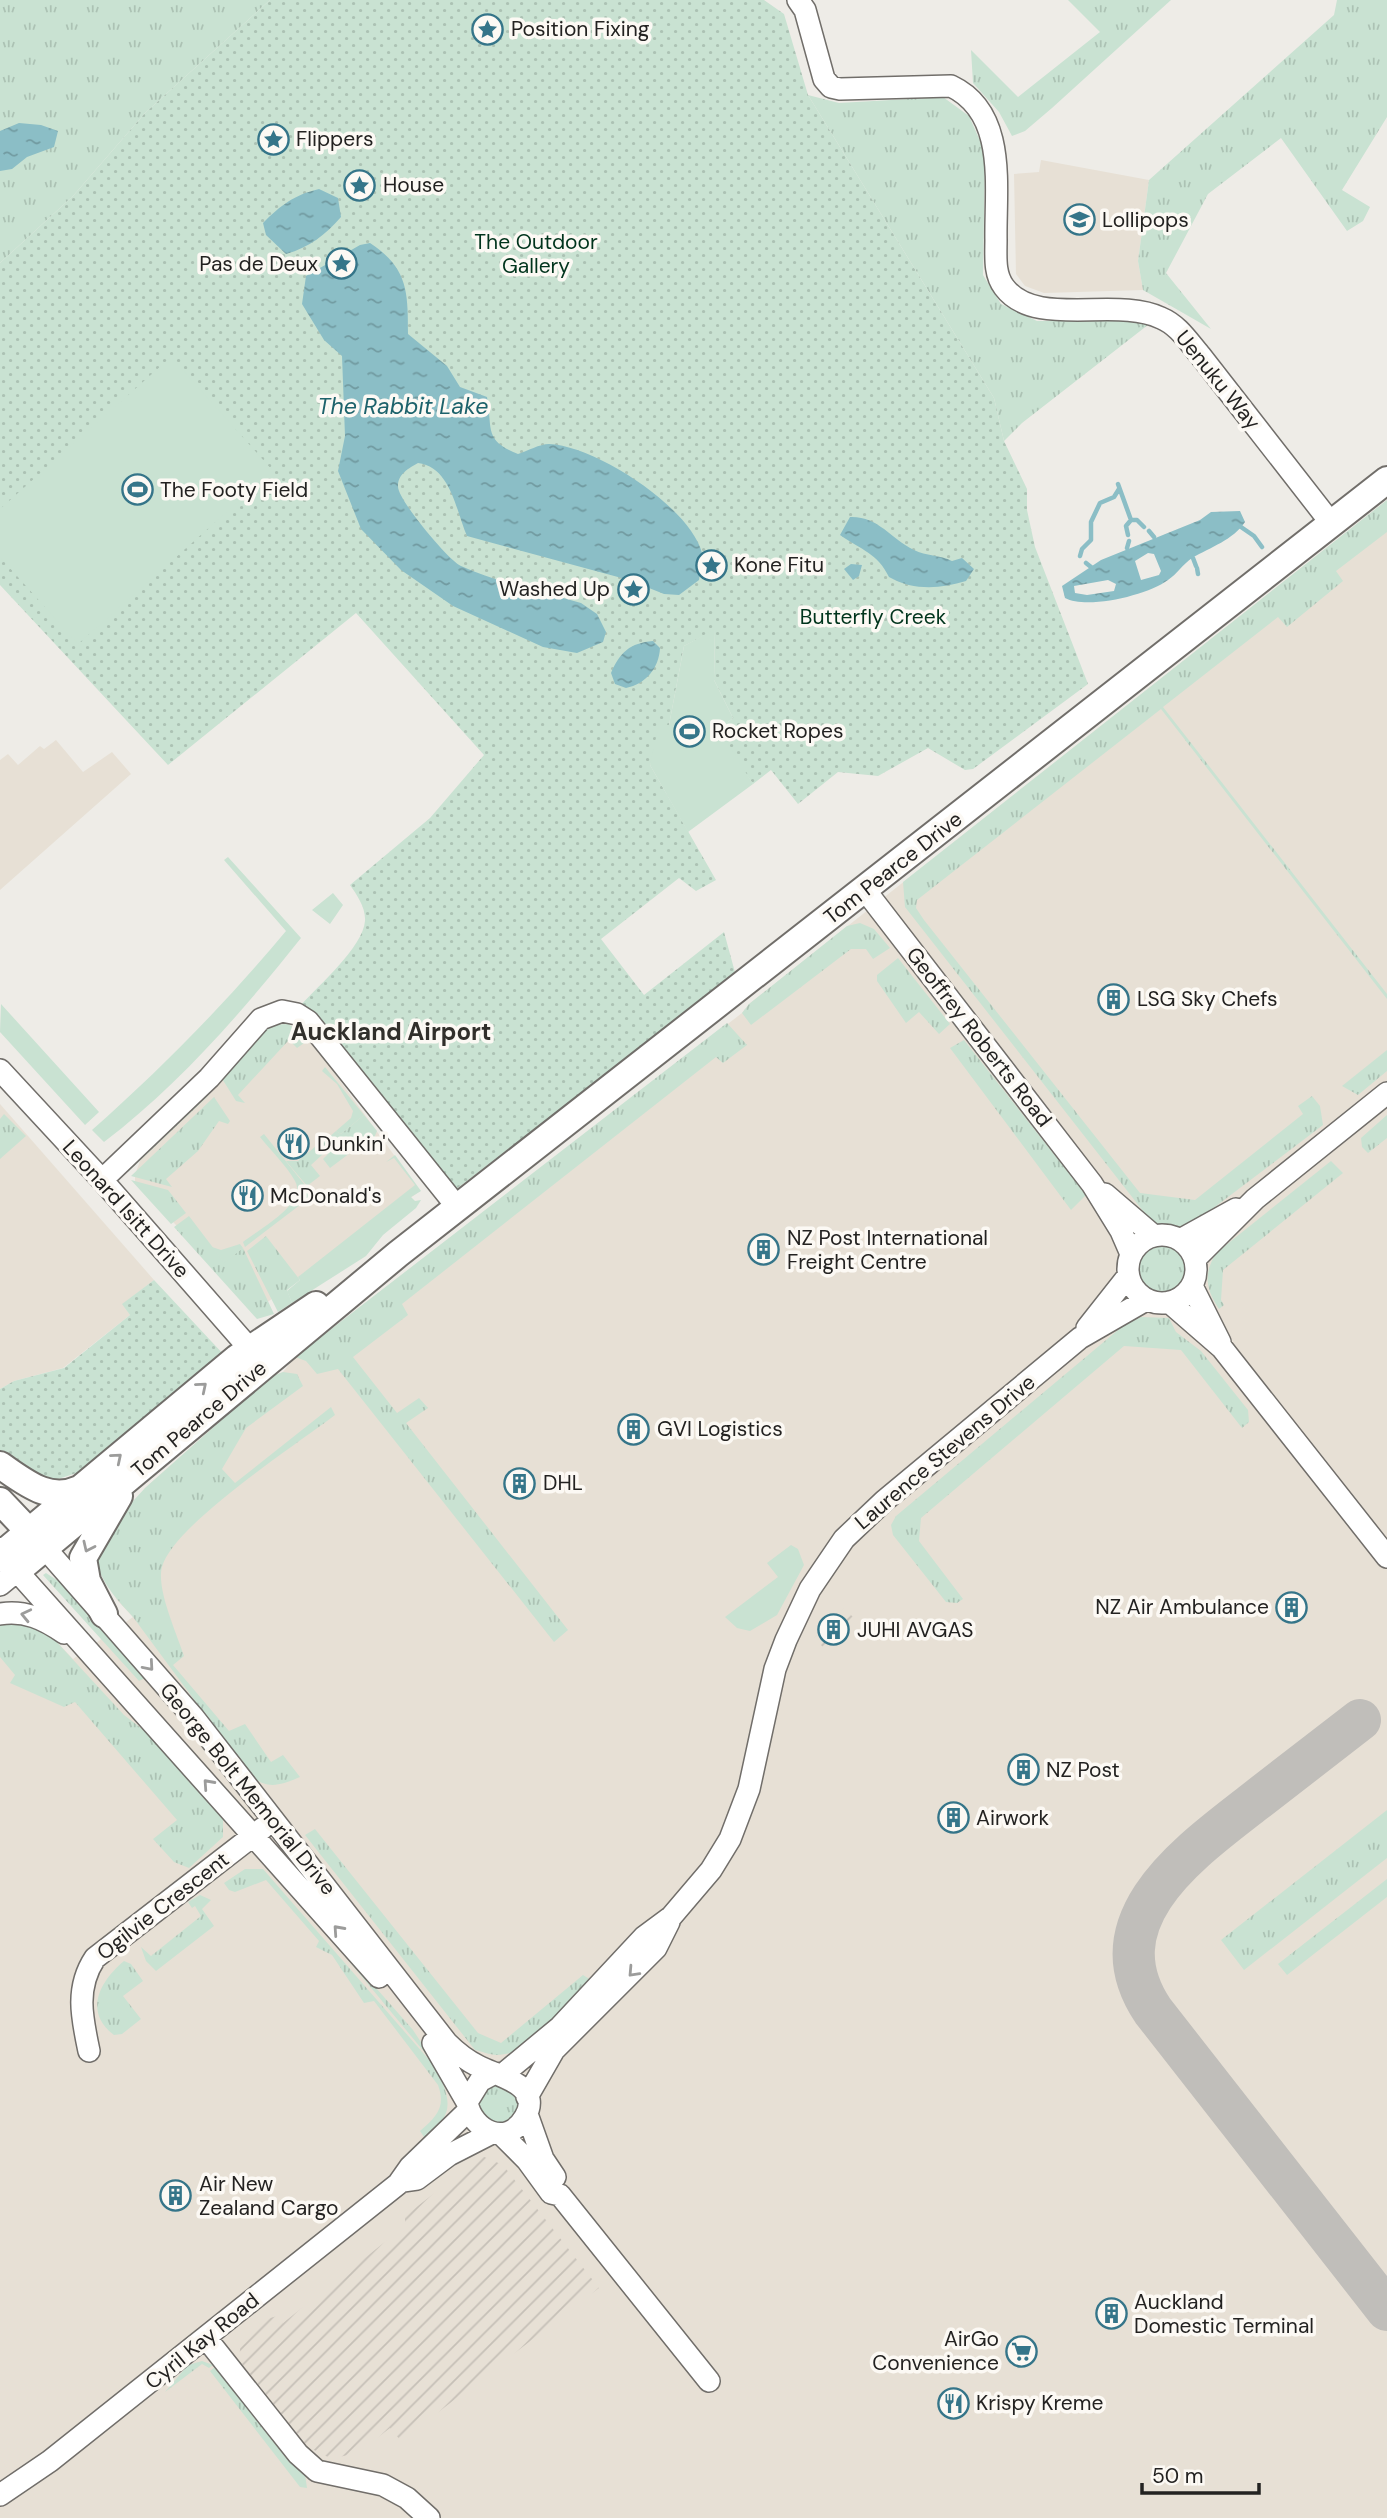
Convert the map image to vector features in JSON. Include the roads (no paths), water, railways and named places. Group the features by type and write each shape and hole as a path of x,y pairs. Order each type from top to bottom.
{"main road":[{"name":"Tom Pearce Drive","path":"5,1565 37,1539 139,1470 398,1254 1387,480"},
{"name":"Tom Pearce Drive","path":"37,1539 79,1489 250,1349 398,1254"},
{"path":"0,1465 35,1489 54,1495 79,1489"},
{"path":"104,1614 87,1581 83,1558 109,1511 139,1470"},
{"name":"George Bolt Memorial Drive","path":"0,1501 37,1539"}],"street":[{"name":"Uenuku Way","path":"797,0 805,10 824,79 831,87 951,86 977,108 986,123 997,159 998,274 1014,298 1032,307 1135,309 1164,319 1177,328 1331,523"},
{"name":"Geoffrey Roberts Road","path":"865,890 1092,1184 1131,1254"},
{"path":"102,1180 209,1078 261,1019 282,1011 297,1014 308,1021 458,1208"},
{"name":"Leonard Isitt Drive","path":"0,1070 102,1180 250,1349"},
{"path":"1222,1348 1192,1286 1195,1259 1255,1199 1387,1093"},
{"name":"Geoffrey Roberts Road","path":"1092,1184 1154,1236"},
{"path":"1192,1286 1178,1300 1169,1303 1146,1300 1136,1292 1128,1276 1131,1254 1139,1243 1154,1236 1180,1240 1255,1199"},
{"path":"1180,1240 1195,1259"},
{"name":"Laurence Stevens Drive","path":"1080,1338 1128,1276"},
{"name":"Laurence Stevens Drive","path":"498,2074 552,2035 644,1937 671,1917 711,1870 730,1839 749,1789 764,1714 786,1640 810,1589 844,1539 884,1502 1080,1338 1146,1300"},
{"path":"1169,1303 1222,1348 1387,1557"},
{"name":"George Bolt Memorial Drive","path":"37,1539 194,1718 447,2043 457,2053 498,2074"},
{"name":"George Bolt Memorial Drive","path":"5,1565 92,1652 395,1995 441,2053 468,2106"},
{"path":"0,1614 18,1612 47,1621 92,1652"},
{"name":"Ogilvie Crescent","path":"89,2051 83,2021 82,1990 94,1958 274,1819"},
{"name":"Laurence Stevens Drive","path":"527,2105 554,2050 656,1948 671,1917"},
{"path":"560,2195 561,2186 543,2159 527,2105 517,2082 498,2074 480,2081 468,2106 477,2125 497,2133 527,2160 551,2193 560,2195 709,2381"},
{"path":"497,2133 516,2127 527,2105"},
{"name":"Cyril Kay Road","path":"0,2495 39,2470 401,2181 410,2167 468,2106"},
{"name":"Cyril Kay Road","path":"401,2181 417,2179 449,2155 497,2133"},
{"path":"206,2338 298,2454 317,2471 383,2485 407,2498 429,2518"}],"water":[{"path":"19,123 41,125 58,131 54,147 27,157 12,169 0,171 0,131"},
{"path":"319,189 338,198 341,217 316,240 286,254 266,235 263,223 288,202"},
{"name":"The Rabbit Lake","path":"370,243 383,252 399,272 406,293 408,334 447,366 460,387 487,397 492,432 499,444 518,454 545,444 569,447 615,467 639,482 680,517 694,535 702,553 699,580 679,595 664,594 629,580 467,536 445,481 429,466 418,463 400,478 400,493 414,516 455,562 505,582 581,603 597,614 606,632 603,642 577,653 543,647 453,606 401,570 361,529 338,471 345,436 342,356 324,340 302,304 306,276 360,245"},
{"path":"1240,511 1245,522 1228,538 1192,558 1159,586 1102,602 1065,598 1062,586 1101,560 1200,520 1211,512","holes":["1148,553 1154,554 1161,571 1159,575 1141,580 1135,561","1108,580 1116,584 1114,591 1087,595 1075,593 1074,586"]},
{"path":"850,517 876,524 919,552 952,561 962,558 974,569 966,581 947,586 917,587 898,582 889,577 874,558 840,535"},
{"path":"851,564 862,565 859,576 853,580 844,569"},
{"path":"653,641 660,648 657,662 650,674 640,683 626,688 615,684 611,673 622,654 632,646"}],"waterway":[{"path":"1118,484 1131,520 1137,520 1144,527"},
{"path":"1080,556 1082,549 1091,540 1091,522 1100,503 1114,497 1119,489"},
{"path":"1128,535 1126,526 1131,520"},
{"path":"1241,527 1254,536 1262,547"},
{"path":"1149,531 1154,537"},
{"path":"1127,548 1129,541"},
{"path":"1193,558 1196,566"},
{"path":"1086,563 1091,567"},
{"path":"1197,568 1198,574"}],"place":[{"name":"Position Fixing","path":"488,29"},
{"name":"Flippers","path":"273,139"},
{"name":"House","path":"360,185"},
{"name":"Lollipops","path":"1079,220"},
{"name":"Pas de Deux","path":"341,264"},
{"name":"The Footy Field","path":"137,490"},
{"name":"Kone Fitu","path":"711,565"},
{"name":"Washed Up","path":"633,589"},
{"name":"Rocket Ropes","path":"689,731"},
{"name":"LSG Sky Chefs","path":"1114,999"},
{"name":"Dunkin'","path":"294,1144"},
{"name":"McDonald's","path":"247,1196"},
{"name":"NZ Post International Freight Centre","path":"764,1250"},
{"name":"GVI Logistics","path":"634,1429"},
{"name":"DHL","path":"520,1483"},
{"name":"NZ Air Ambulance","path":"1292,1607"},
{"name":"JUHI AVGAS","path":"834,1630"},
{"name":"NZ Post","path":"1023,1770"},
{"name":"Airwork","path":"953,1818"},
{"name":"Air New Zealand Cargo","path":"176,2196"},
{"name":"Auckland Domestic Terminal","path":"1111,2314"},
{"name":"AirGo Convenience","path":"1022,2351"},
{"name":"Krispy Kreme","path":"953,2403"}],"district":[{"name":"Auckland Airport","path":"391,1031"}],"park label":[{"name":"The Outdoor Gallery","path":"536,254"},
{"name":"Butterfly Creek","path":"873,617"}]}
